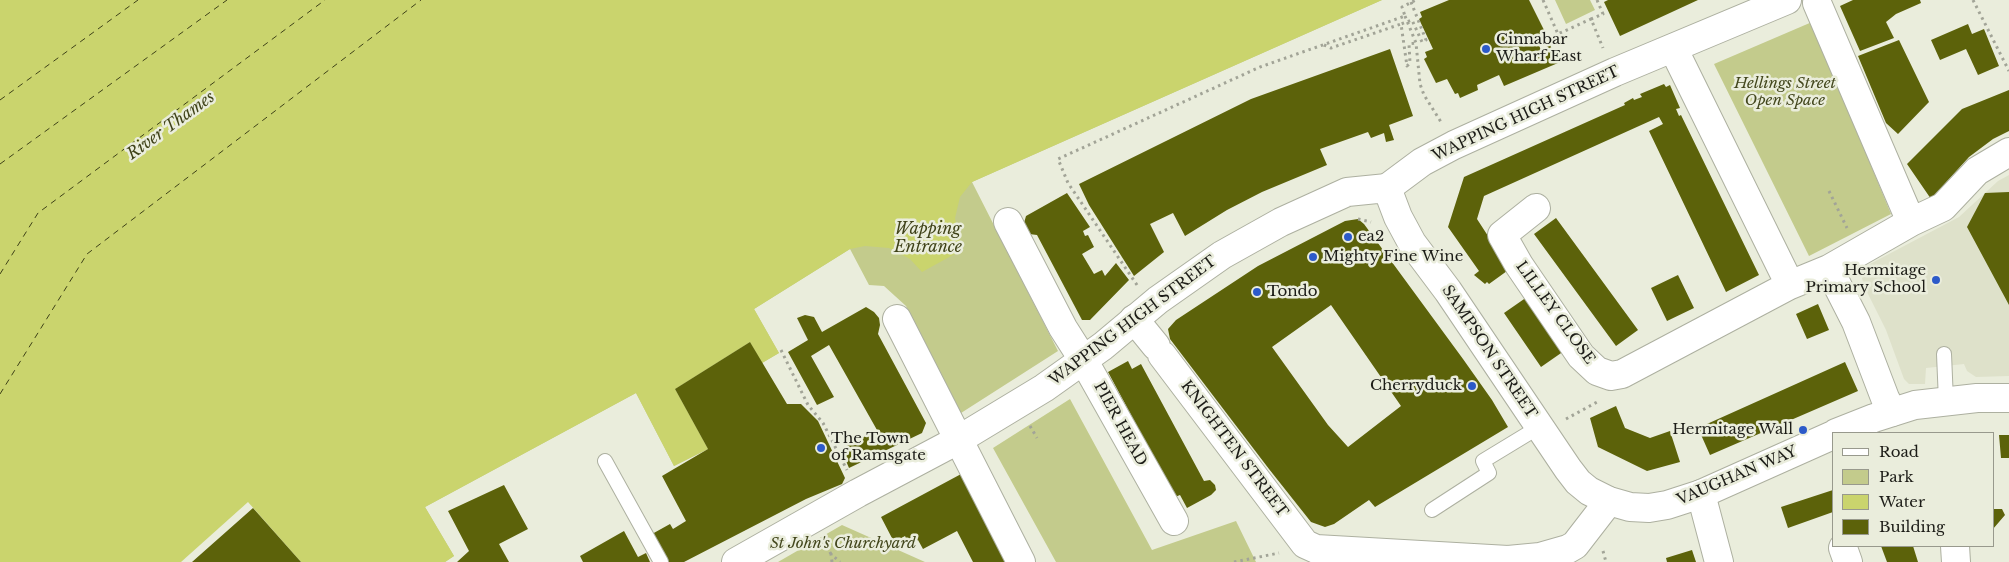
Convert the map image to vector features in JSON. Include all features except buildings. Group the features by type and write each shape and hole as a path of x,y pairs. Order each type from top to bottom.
{"street":[{"name":"WAPPING HIGH STREET","path":"736,562 858,493 958,440 1084,360 1158,300 1214,260 1281,222 1347,192 1387,188 1422,162 1454,145 1786,0"},
{"path":"1816,1 1911,222"},
{"path":"1673,48 1790,285"},
{"path":"1892,412 1856,322 1829,269 1911,222 1943,207 1976,172 2009,152"},
{"name":"SAMPSON STREET","path":"1387,188 1398,216 1412,243 1448,291 1578,482 1589,491 1609,501"},
{"name":"LILLEY CLOSE","path":"1536,208 1502,235 1519,265 1581,356 1597,372 1611,376 1622,374 1790,285 1829,269"},
{"name":"PIER HEAD","path":"1008,222 1063,328 1084,360 1174,522"},
{"path":"897,319 1021,562"},
{"name":"KNIGHTEN STREET","path":"1134,319 1305,544"},
{"name":"VAUGHAN WAY","path":"1839,432 1892,412 1915,406 1977,398 2009,398"},
{"name":"VAUGHAN WAY","path":"1609,501 1630,507 1649,508 1667,505 1701,494 1832,435"},
{"path":"1701,494 1719,562"},
{"path":"1305,544 1316,549 1508,560 1540,557 1568,549 1575,545 1609,501"},
{"path":"1955,547 1956,562"}],"lane":[{"path":"1944,354 1946,401"},
{"path":"1432,510 1489,473 1483,461 1539,426"},
{"path":"605,461 661,562"}],"path":[{"path":"1416,0 1402,7 1416,44 1420,84 1424,95 1454,145"},
{"path":"1543,0 1558,34 1603,14 1597,0"},
{"path":"1973,0 2009,71"},
{"path":"1322,44 1331,48 1412,20 1422,42 1426,40 1411,2"},
{"path":"1139,288 1068,184 1058,159 1260,67 1405,16"},
{"path":"1591,19 1601,42"},
{"path":"1401,24 1407,66 1410,63 1409,44 1416,44"},
{"path":"1829,191 1850,235"},
{"path":"781,350 808,405 823,423 858,493"},
{"path":"1034,432 1037,438"},
{"path":"1234,562 1274,554 1305,544"},
{"path":"832,562 831,554 840,562"}],"shaded area":[{"name":"Hermitage Primary School","path":"2009,175 2009,376 1976,377 1967,371 1964,364 1926,368 1925,384 1909,384 1904,379 1886,330 1864,286 1862,278 1864,272 1870,264 1959,217 1998,181"}],"green space":[{"path":"1121,0 1382,0 972,182 1058,351 961,413 906,306 884,286 869,285 850,249 754,309 779,353 762,363 750,342 675,389 708,449 674,466 636,393 425,507 454,556 445,562 282,562"},
{"path":"1555,0 1590,0 1595,10 1566,24"},
{"name":"Hellings Street Open Space","path":"1812,22 1891,214 1809,256 1714,64"},
{"path":"1070,399 1152,550 1236,521 1256,562 1056,562 993,448"},
{"name":"St John's Churchyard","path":"842,525 925,562 778,562"}],"water":[{"path":"0,0 1382,0 972,182 960,197 955,218 962,250 922,272 910,259 889,248 865,246 850,249 754,309 779,353 762,363 750,342 675,389 708,449 674,466 636,393 425,507 454,556 445,562 0,562"}],"pier":[{"path":"248,502 301,562 181,562"}],"ferry route":[{"path":"0,100 138,0"},
{"path":"0,164 227,0"},
{"path":"0,274 38,213 325,0"},
{"path":"0,394 87,254 421,0"}],"place":[{"name":"Cinnabar Wharf East","path":"1486,49"},
{"name":"ea2","path":"1348,237"},
{"name":"Mighty Fine Wine","path":"1313,257"},
{"name":"Hermitage Primary School","path":"1936,280"},
{"name":"Tondo","path":"1257,292"},
{"name":"Cherryduck","path":"1472,386"},
{"name":"Hermitage Wall","path":"1803,430"},
{"name":"The Town of Ramsgate","path":"821,448"}],"water label":[{"name":"River Thames","path":"171,126"},
{"name":"Wapping Entrance","path":"928,238"}]}
